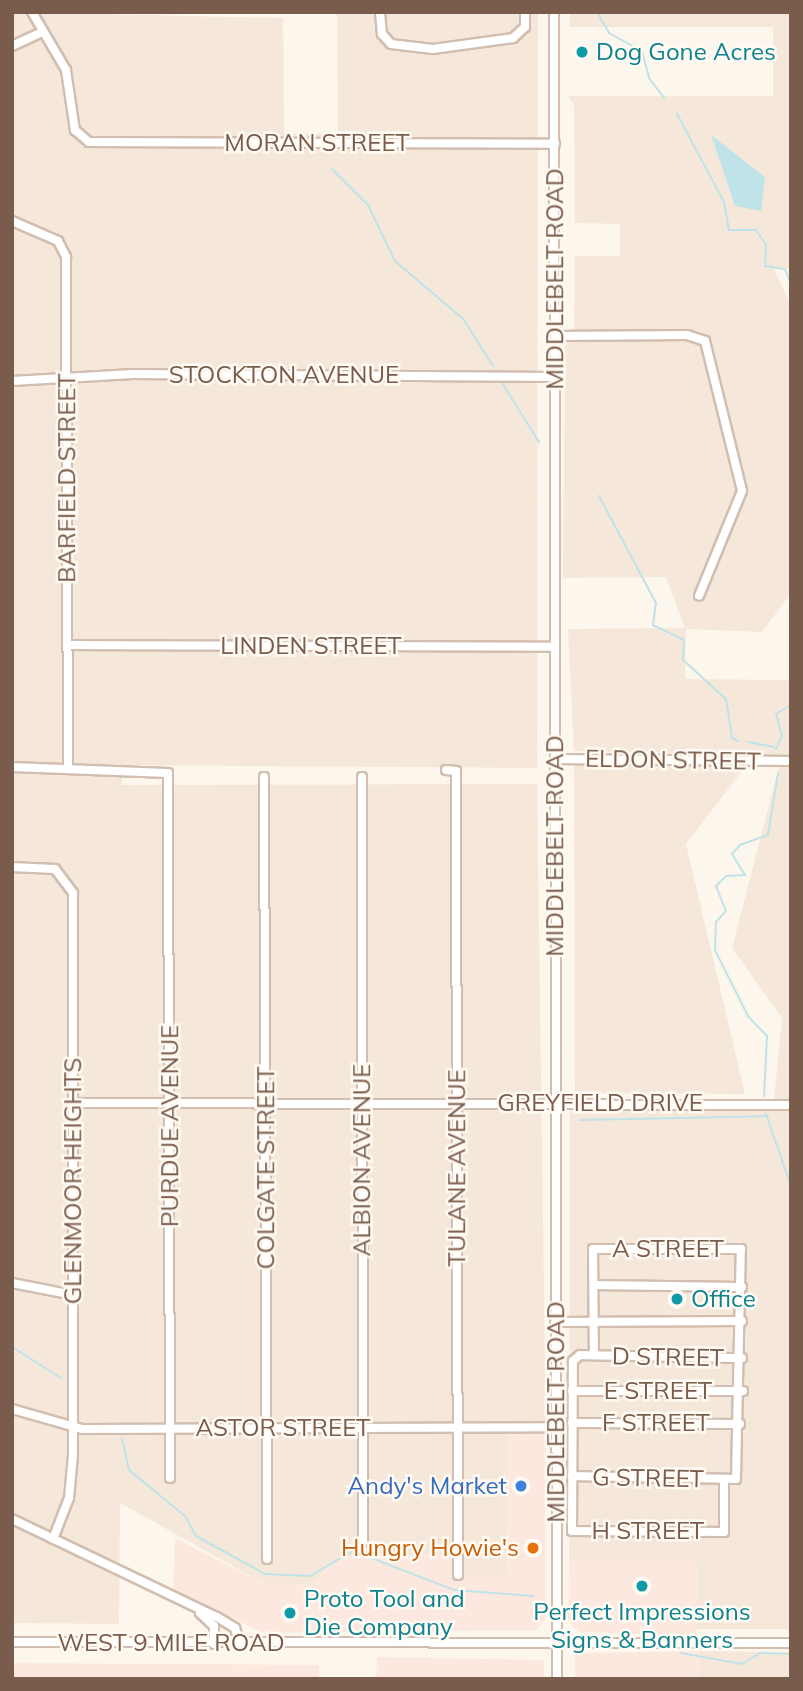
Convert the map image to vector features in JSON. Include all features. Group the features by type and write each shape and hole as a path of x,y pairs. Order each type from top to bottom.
{"street":[{"path":"12,46 42,32 32,12"},
{"path":"380,12 382,34 391,44 433,49 513,38 525,27 525,12"},
{"name":"MIDDLEBELT ROAD","path":"554,12 556,1679"},
{"name":"MORAN STREET","path":"42,32 66,70 71,117 81,137 110,142 555,144"},
{"name":"BARFIELD STREET","path":"12,221 64,248 68,767"},
{"path":"555,336 687,335 705,341 742,491 699,596"},
{"name":"STOCKTON AVENUE","path":"12,381 67,380 133,374 555,377"},
{"name":"LINDEN STREET","path":"67,645 555,647"},
{"name":"ELDON STREET","path":"555,759 791,761"},
{"path":"12,767 68,767"},
{"name":"PURDUE AVENUE","path":"68,767 168,773 170,1478"},
{"name":"TULANE AVENUE","path":"446,770 456,771 458,1575"},
{"name":"COLGATE STREET","path":"264,777 267,1559"},
{"name":"ALBION AVENUE","path":"362,777 363,1542"},
{"name":"GLENMOOR HEIGHTS","path":"12,867 55,869 73,893 73,1428 69,1498 53,1539"},
{"name":"GREYFIELD DRIVE","path":"73,1103 791,1105"},
{"name":"A STREET","path":"594,1355 593,1249 741,1249 743,1287"},
{"path":"12,1283 74,1295"},
{"path":"594,1285 743,1287 743,1391 736,1479 724,1479"},
{"path":"555,1322 742,1321"},
{"path":"572,1476 574,1356 594,1355"},
{"name":"D STREET","path":"594,1355 743,1358"},
{"name":"E STREET","path":"572,1391 743,1391"},
{"name":"ASTOR STREET","path":"12,1409 73,1428 556,1427"},
{"name":"F STREET","path":"572,1423 740,1424"},
{"name":"G STREET","path":"572,1476 724,1479"},
{"name":"H STREET","path":"572,1476 572,1531 724,1532 724,1479"},
{"path":"12,1519 235,1628 240,1644"},
{"path":"180,1600 212,1623 214,1644"},
{"name":"WEST 9 MILE ROAD","path":"12,1642 791,1643"}],"shaded area":[{"path":"12,12 283,18 284,134 338,133 337,12 538,12 537,768 121,765 122,785 537,784 546,1434 509,1434 507,1577 453,1578 452,1553 355,1555 334,1562 311,1585 265,1584 120,1503 119,1624 12,1623"},
{"path":"570,12 791,12 791,269 774,269 791,306 791,593 762,632 686,629 685,679 791,680 791,1629 696,1629 697,1560 569,1560 570,1111 773,1111 782,1018 732,948 782,755 574,751 568,629 685,628 666,577 563,578 565,347 574,330 575,256 620,256 620,224 575,223 574,105 568,96 773,96 773,27 570,27"},
{"path":"574,764 745,767 686,844 745,1094 575,1093"},
{"path":"509,1434 546,1434 545,1619 537,1630 264,1633 173,1590 175,1538 265,1584 311,1585 334,1562 355,1555 452,1553 453,1578 507,1577"},
{"path":"569,1560 697,1560 696,1636 579,1632 568,1620"},
{"path":"700,1651 791,1652 791,1679 699,1679"},
{"path":"700,1651 699,1679 575,1679 575,1653"},
{"path":"377,1657 544,1660 544,1679 376,1679"},
{"path":"12,1663 319,1665 319,1679 12,1679"}],"water":[{"path":"711,135 765,177 761,211 735,206"}],"waterway":[{"path":"597,12 609,33 642,51 649,78 664,98"},
{"path":"677,114 724,202 729,230 756,230 766,245 765,266 785,269 791,284"},
{"path":"332,169 368,205 395,261 464,320 493,366"},
{"path":"502,383 539,442"},
{"path":"599,496 656,603 653,625 684,640 683,660 726,699 732,738 738,741"},
{"path":"776,749 782,736 776,714 791,705"},
{"path":"748,742 774,747"},
{"path":"764,1096 767,1036 748,1016 715,950 716,922 726,911 716,886 726,876 745,875 732,854 740,845 768,835 778,773"},
{"path":"766,1114 791,1186"},
{"path":"580,1120 767,1116"},
{"path":"12,1347 61,1378"},
{"path":"122,1439 129,1470 185,1516 196,1536 265,1574 310,1576 353,1551 454,1590 534,1596"},
{"path":"681,1653 742,1664 760,1653 791,1654"}],"place":[{"name":"Dog Gone Acres","path":"582,52"},
{"name":"Office","path":"677,1299"},
{"name":"Andy's Market","path":"521,1486"},
{"name":"Hungry Howie's","path":"533,1548"},
{"name":"Perfect Impressions Signs & Banners","path":"642,1586"},
{"name":"Proto Tool and Die Company","path":"290,1613"}]}
